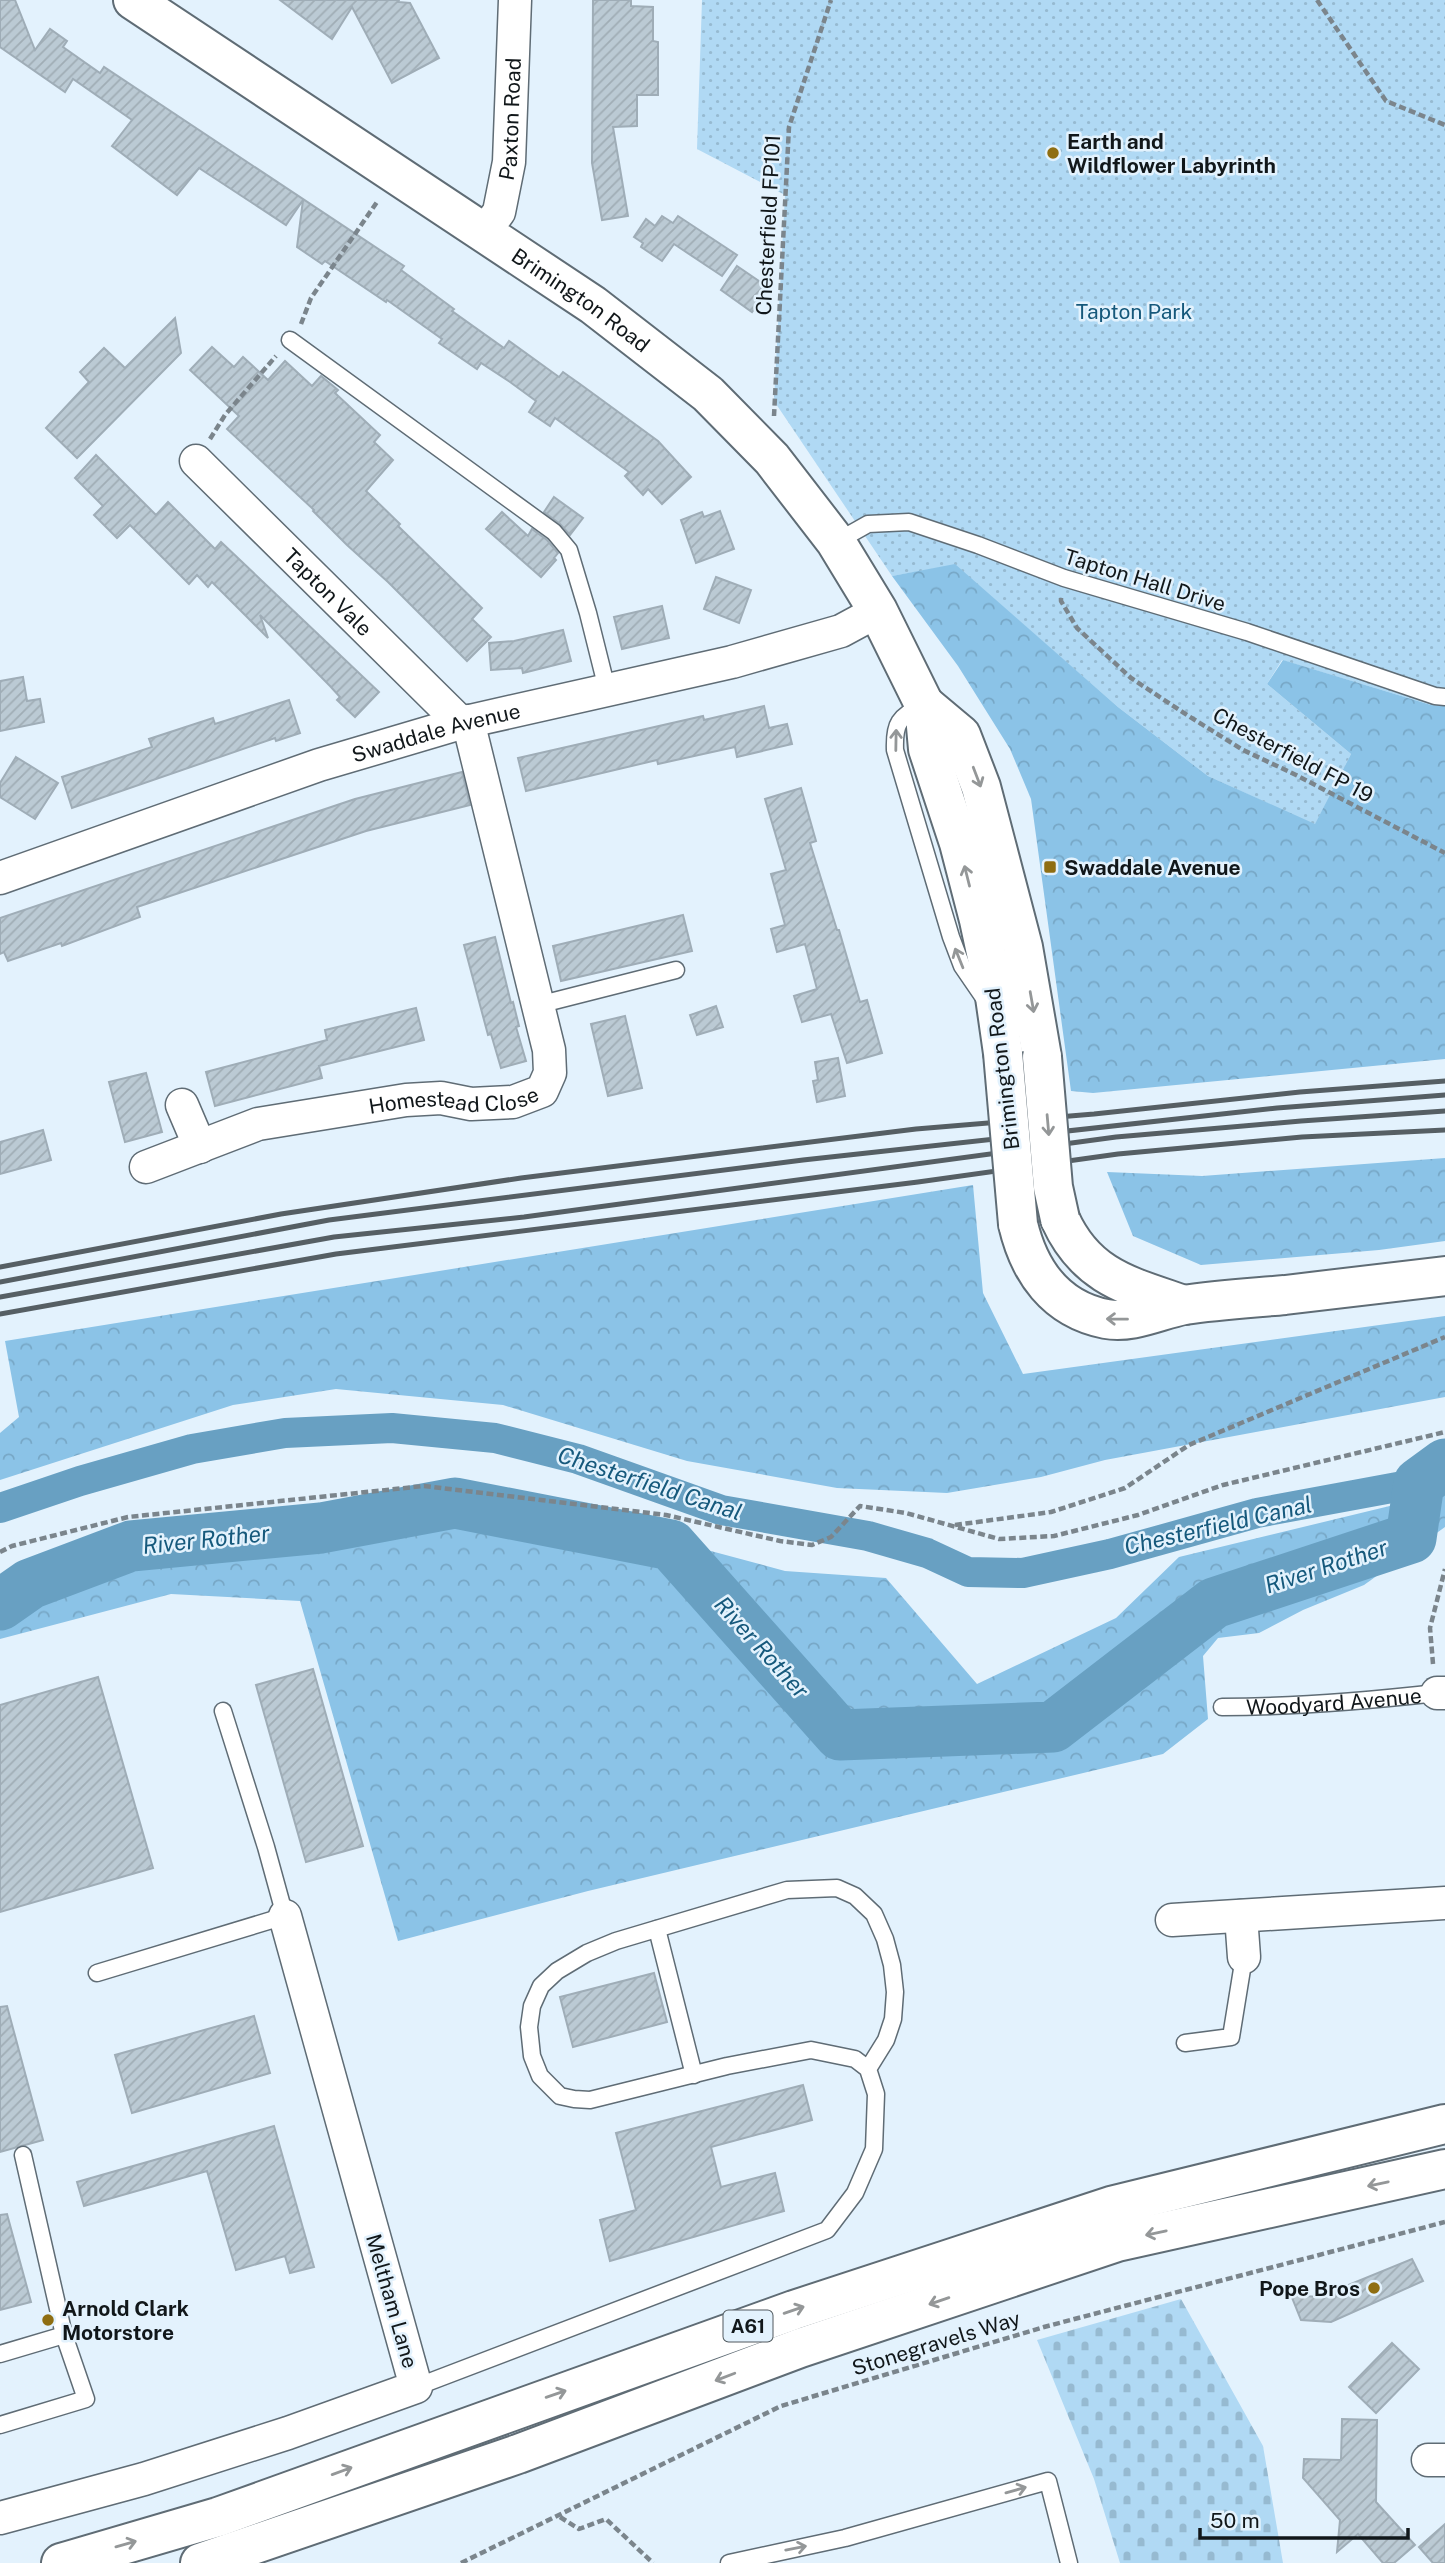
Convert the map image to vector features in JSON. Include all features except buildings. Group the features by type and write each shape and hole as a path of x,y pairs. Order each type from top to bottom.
{"main road":[{"name":"Brimington Road","path":"133,0 593,305 708,394 772,459 836,542 878,611 924,704 928,749 959,843 979,920 997,1014 1018,1224 1026,1254 1051,1292 1067,1306 1108,1320 1129,1320 1184,1306 1445,1276"},
{"name":"Brimington Road","path":"924,704 961,735 981,787 1023,947 1042,1057 1053,1187 1066,1235 1084,1259 1106,1274 1184,1306"},
{"name":"A61","path":"61,2563 218,2517 781,2314 1111,2206 1445,2124"},
{"name":"A61","path":"200,2563 518,2454 800,2348 1116,2242 1445,2169"}],"street":[{"name":"Paxton Road","path":"484,232 499,212 509,162 515,0"},
{"name":"Tapton Vale","path":"196,461 464,722"},
{"name":"Swaddale Avenue","path":"0,878 319,765 464,722 732,662 841,631 878,611"},
{"name":"Homestead Close","path":"146,1167 258,1124 405,1100 441,1098 471,1104 513,1102 542,1091 550,1073 549,1050 464,722"},
{"path":"182,1105 200,1147"},
{"path":"1172,1920 1445,1903"},
{"name":"Meltham Lane","path":"0,2518 144,2479 288,2433 416,2387 285,1916"},
{"path":"1241,1916 1244,1957"}],"lane":[{"path":"290,340 554,532 569,550 607,689"},
{"name":"Tapton Hall Drive","path":"836,542 868,524 909,522 1064,578 1247,632 1423,692 1445,697"},
{"path":"537,1005 676,971"},
{"name":"Woodyard Avenue","path":"1222,1707 1355,1702 1441,1693"},
{"path":"97,1973 285,1916 223,1711"},
{"path":"416,2387 827,2230 855,2193 874,2149 876,2094 868,2069 855,2059 811,2050 590,2100 560,2096 540,2076 532,2056 529,2027 532,2006 541,1986 557,1971 587,1953 656,1929 788,1890 837,1888 855,1896 874,1914 892,1965 895,1992 893,2019 886,2040 868,2069"},
{"path":"656,1929 694,2075"},
{"path":"1185,2043 1231,2037 1244,1957"},
{"path":"0,2425 86,2399 64,2335 23,2155"},
{"path":"0,2354 64,2335"},
{"path":"729,2563 845,2539 1048,2482 1069,2563"}],"path":[{"name":"Chesterfield FP101","path":"772,459 789,127 831,0"},
{"path":"1317,0 1386,101 1445,125"},
{"path":"196,461 225,415 304,321 311,298 365,220"},
{"name":"Chesterfield FP 19","path":"1064,578 1061,601 1077,628 1131,678 1242,750 1296,775 1445,853"},
{"path":"951,1525 1051,1512 1125,1488 1189,1445 1445,1337"},
{"path":"0,1552 12,1546 128,1517 424,1486 666,1516 780,1541 812,1545 831,1537 860,1506 906,1513 999,1539 1054,1536 1138,1515 1223,1485 1445,1432"},
{"path":"1441,1693 1430,1628 1445,1569"},
{"name":"Stonegravels Way","path":"461,2563 780,2406 1044,2327 1445,2222"},
{"path":"559,2517 579,2529 606,2519 653,2563"}],"green space":[{"name":"Tapton Park","path":"702,0 1445,0 1445,706 1431,705 1282,660 1267,684 1351,754 1315,825 1208,776 1118,707 955,565 892,576 774,401 785,195 697,149"},
{"path":"955,564 1118,707 1208,776 1315,824 1351,754 1267,684 1283,660 1431,705 1445,706 1445,1059 1093,1093 1071,1091 1031,799 1010,749 958,666 892,576"},
{"path":"1445,1158 1445,1241 1379,1250 1201,1265 1133,1236 1107,1172 1202,1176"},
{"path":"973,1185 983,1293 1023,1374 1445,1316 1445,1397 1105,1460 1041,1477 947,1493 837,1488 687,1461 503,1405 336,1389 233,1405 0,1480 0,1433 19,1417 5,1341"},
{"path":"1445,1475 1445,1527 1364,1585 1303,1610 1259,1633 1218,1638 1203,1656 1208,1719 1163,1754 588,1891 398,1941 300,1601 171,1594 0,1639 0,1582 123,1537 422,1507 666,1539 785,1571 886,1578 977,1684 1116,1618 1179,1557 1398,1504"},
{"path":"1181,2299 1263,2446 1283,2563 1120,2563 1094,2479 1037,2340"}],"waterway":[{"name":"Chesterfield Canal","path":"0,1508 80,1481 192,1449 285,1433 392,1428 495,1438 578,1459 721,1510 868,1536 927,1553 968,1572 1023,1573 1110,1554 1257,1513 1419,1483"},
{"name":"River Rother","path":"0,1605 30,1584 131,1546 321,1528 455,1503 671,1545 840,1735 1053,1727 1214,1603 1411,1538 1419,1483 1445,1464"}],"railway":[{"path":"0,1267 281,1214 521,1178 916,1129 1094,1114 1300,1092 1445,1081"},
{"path":"0,1282 329,1220 803,1160 1277,1108 1445,1095"},
{"path":"0,1297 334,1237 524,1217 1116,1137 1445,1111"},
{"path":"0,1314 336,1254 918,1182 1118,1154 1302,1137 1445,1130"}],"place":[{"name":"Earth and Wildflower Labyrinth","path":"1053,153"},
{"name":"Swaddale Avenue","path":"1050,867"},
{"name":"Pope Bros","path":"1374,2288"},
{"name":"Arnold Clark Motorstore","path":"48,2320"}]}
